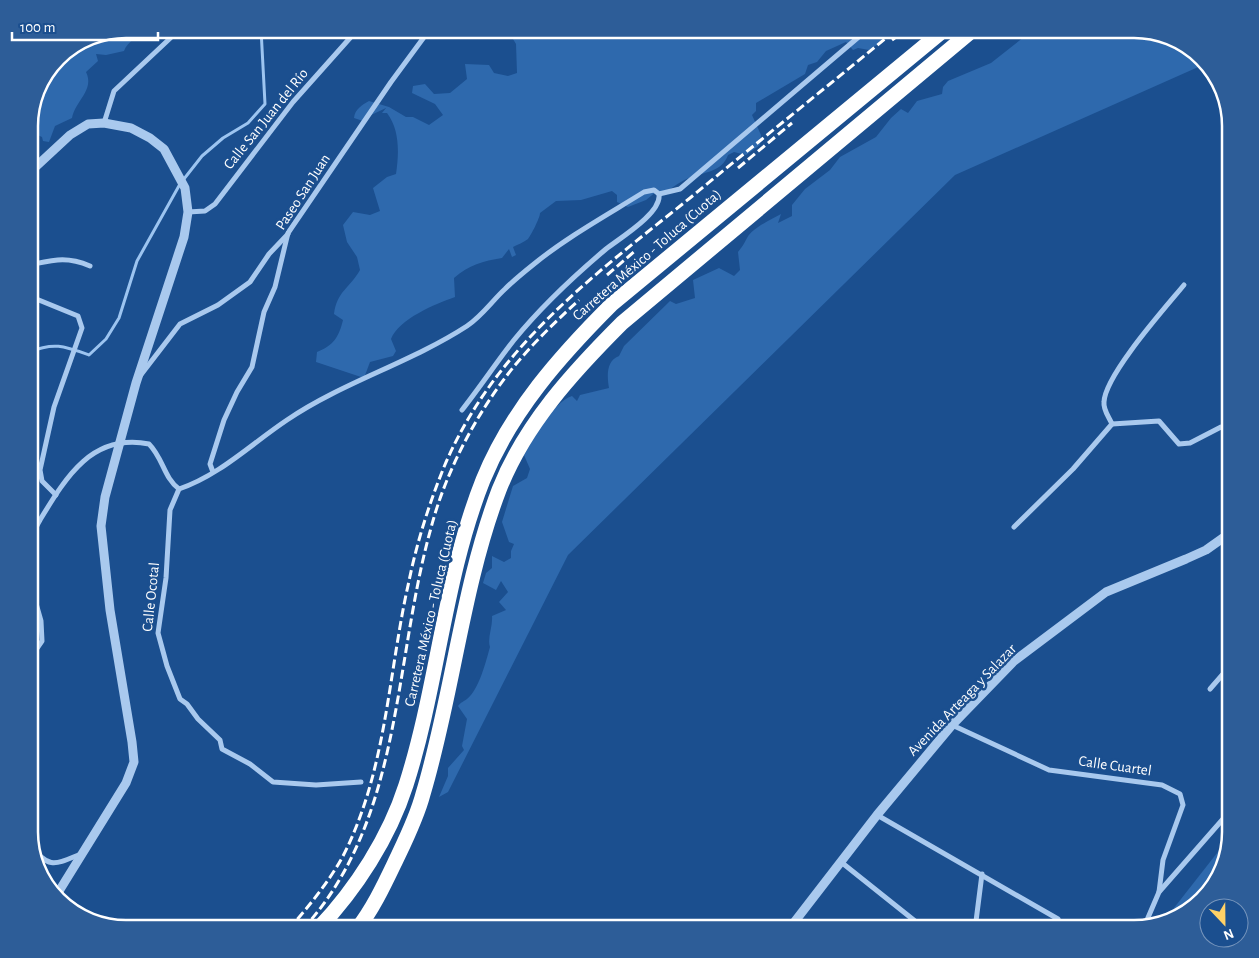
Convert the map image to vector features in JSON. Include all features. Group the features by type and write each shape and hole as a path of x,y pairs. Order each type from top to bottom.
{"highway":[{"name":"Carretera México - Toluca (Cuota)","path":"325,920 352,887 375,853 406,786 428,704 448,604 466,532 484,480 520,411 571,346 612,304 934,38"},
{"path":"362,920 389,874 423,796 446,710 482,542 500,488 525,440 551,400 574,371 622,324 963,38"}],"street":[{"path":"104,123 114,91 170,38"},
{"name":"Calle San Juan del Río","path":"188,212 205,210 215,204 293,102 350,38"},
{"name":"Paseo San Juan","path":"213,472 210,464 224,420 256,354 264,312 275,287 288,233 391,82 423,38"},
{"path":"659,194 680,189 857,38"},
{"path":"38,165 70,136 88,124 104,123 132,128 150,138 164,149 175,166 185,188 188,212 176,264 136,383 106,496 101,526 110,610 134,762 126,783 59,891"},
{"path":"38,525 56,495 93,452 121,442 149,444 156,451 170,482 179,489 192,484 248,450 286,420 398,365 469,325 504,290 540,259 644,192 654,190 659,194"},
{"path":"462,410 515,339 542,309 595,259 648,216 658,202 659,194"},
{"path":"136,383 180,324 218,305 250,282 269,254 288,233"},
{"path":"38,263 61,259 75,260 90,266"},
{"path":"1112,424 1104,408 1104,400 1120,364 1184,285"},
{"path":"38,299 78,316 82,328 54,407 40,470 42,481 56,495"},
{"path":"1014,527 1073,469 1112,424 1156,420 1179,444 1184,445 1222,428"},
{"name":"Calle Ocotal","path":"179,489 170,510 166,578 158,633 167,666 180,699 198,720 220,740 222,749 250,764 273,782 316,785 361,782"},
{"name":"Avenida Arteaga y Salazar","path":"796,920 840,861 952,725 1013,662 1089,602 1106,592 1192,556 1222,538"},
{"path":"38,610 41,621 42,641 38,647"},
{"path":"1210,689 1222,675"},
{"name":"Calle Cuartel","path":"952,725 1049,770 1162,785 1180,794 1183,805 1163,860 1159,892"},
{"path":"877,815 1058,919"},
{"path":"1147,919 1159,892 1222,820"},
{"path":"43,861 46,863 60,863 82,854"},
{"path":"840,861 914,920"},
{"path":"976,920 982,874"}],"shaded area":[{"path":"114,38 136,38 128,44 124,51 106,55 96,54 98,61 86,72 88,84 72,118 55,126 49,142 43,141 42,137 38,135 38,120 42,97 52,77 63,63 77,52 97,42"},
{"path":"512,38 886,38 869,50 858,48 853,50 846,42 826,51 817,62 808,65 805,74 756,103 756,111 752,115 761,135 760,145 746,155 734,152 728,155 721,165 712,171 686,179 666,192 657,191 646,200 628,207 617,202 617,195 612,191 581,200 556,201 540,213 528,239 513,247 516,255 512,257 509,249 502,258 482,262 465,270 454,278 455,297 418,313 402,325 391,339 396,351 393,356 370,362 364,378 316,362 317,352 331,344 339,331 343,320 334,314 338,300 360,270 357,257 347,242 343,225 353,212 370,215 380,211 373,188 387,177 396,174 398,150 396,134 387,113 382,113 386,108 363,121 354,118 357,110 369,101 389,107 406,117 413,117 429,125 443,115 435,104 412,93 413,86 425,84 434,94 450,93 467,79 465,64 489,65 494,73 508,76 517,73 516,44"},
{"path":"1023,38 1145,38 1162,42 1177,49 1199,67 955,175 568,555 448,792 439,797 448,776 448,768 464,750 462,746 467,719 458,706 471,695 482,675 490,647 492,616 506,610 499,602 508,592 501,581 496,590 483,583 486,573 492,568 492,556 504,562 511,558 514,544 509,542 502,522 513,486 527,478 530,469 524,455 551,413 572,396 577,401 580,395 609,388 608,369 612,361 619,356 624,346 670,301 676,304 695,298 693,280 719,268 734,276 740,270 738,252 750,234 758,227 781,214 778,223 792,216 792,205 805,189 830,170 840,157 876,137 901,109 908,113 917,101 942,94 943,87 948,81 991,63"},
{"path":"1219,850 1215,866 1203,886 1196,895 1172,911"}],"waterway":[{"path":"38,349 59,346 89,355 106,339 119,318 137,261 180,184 202,156 223,138 248,123 265,104 261,38"}],"railway":[{"path":"297,920 331,875 343,856 358,823 378,755 402,616 412,566 424,523 444,467 465,424 490,386 518,350 549,317 583,286 886,38"},
{"path":"738,168 792,123"},
{"path":"607,275 635,251"},
{"path":"310,920 336,886 360,839 377,790 390,738 419,580 431,528 444,487 472,428 508,374 524,354 579,300"}]}
